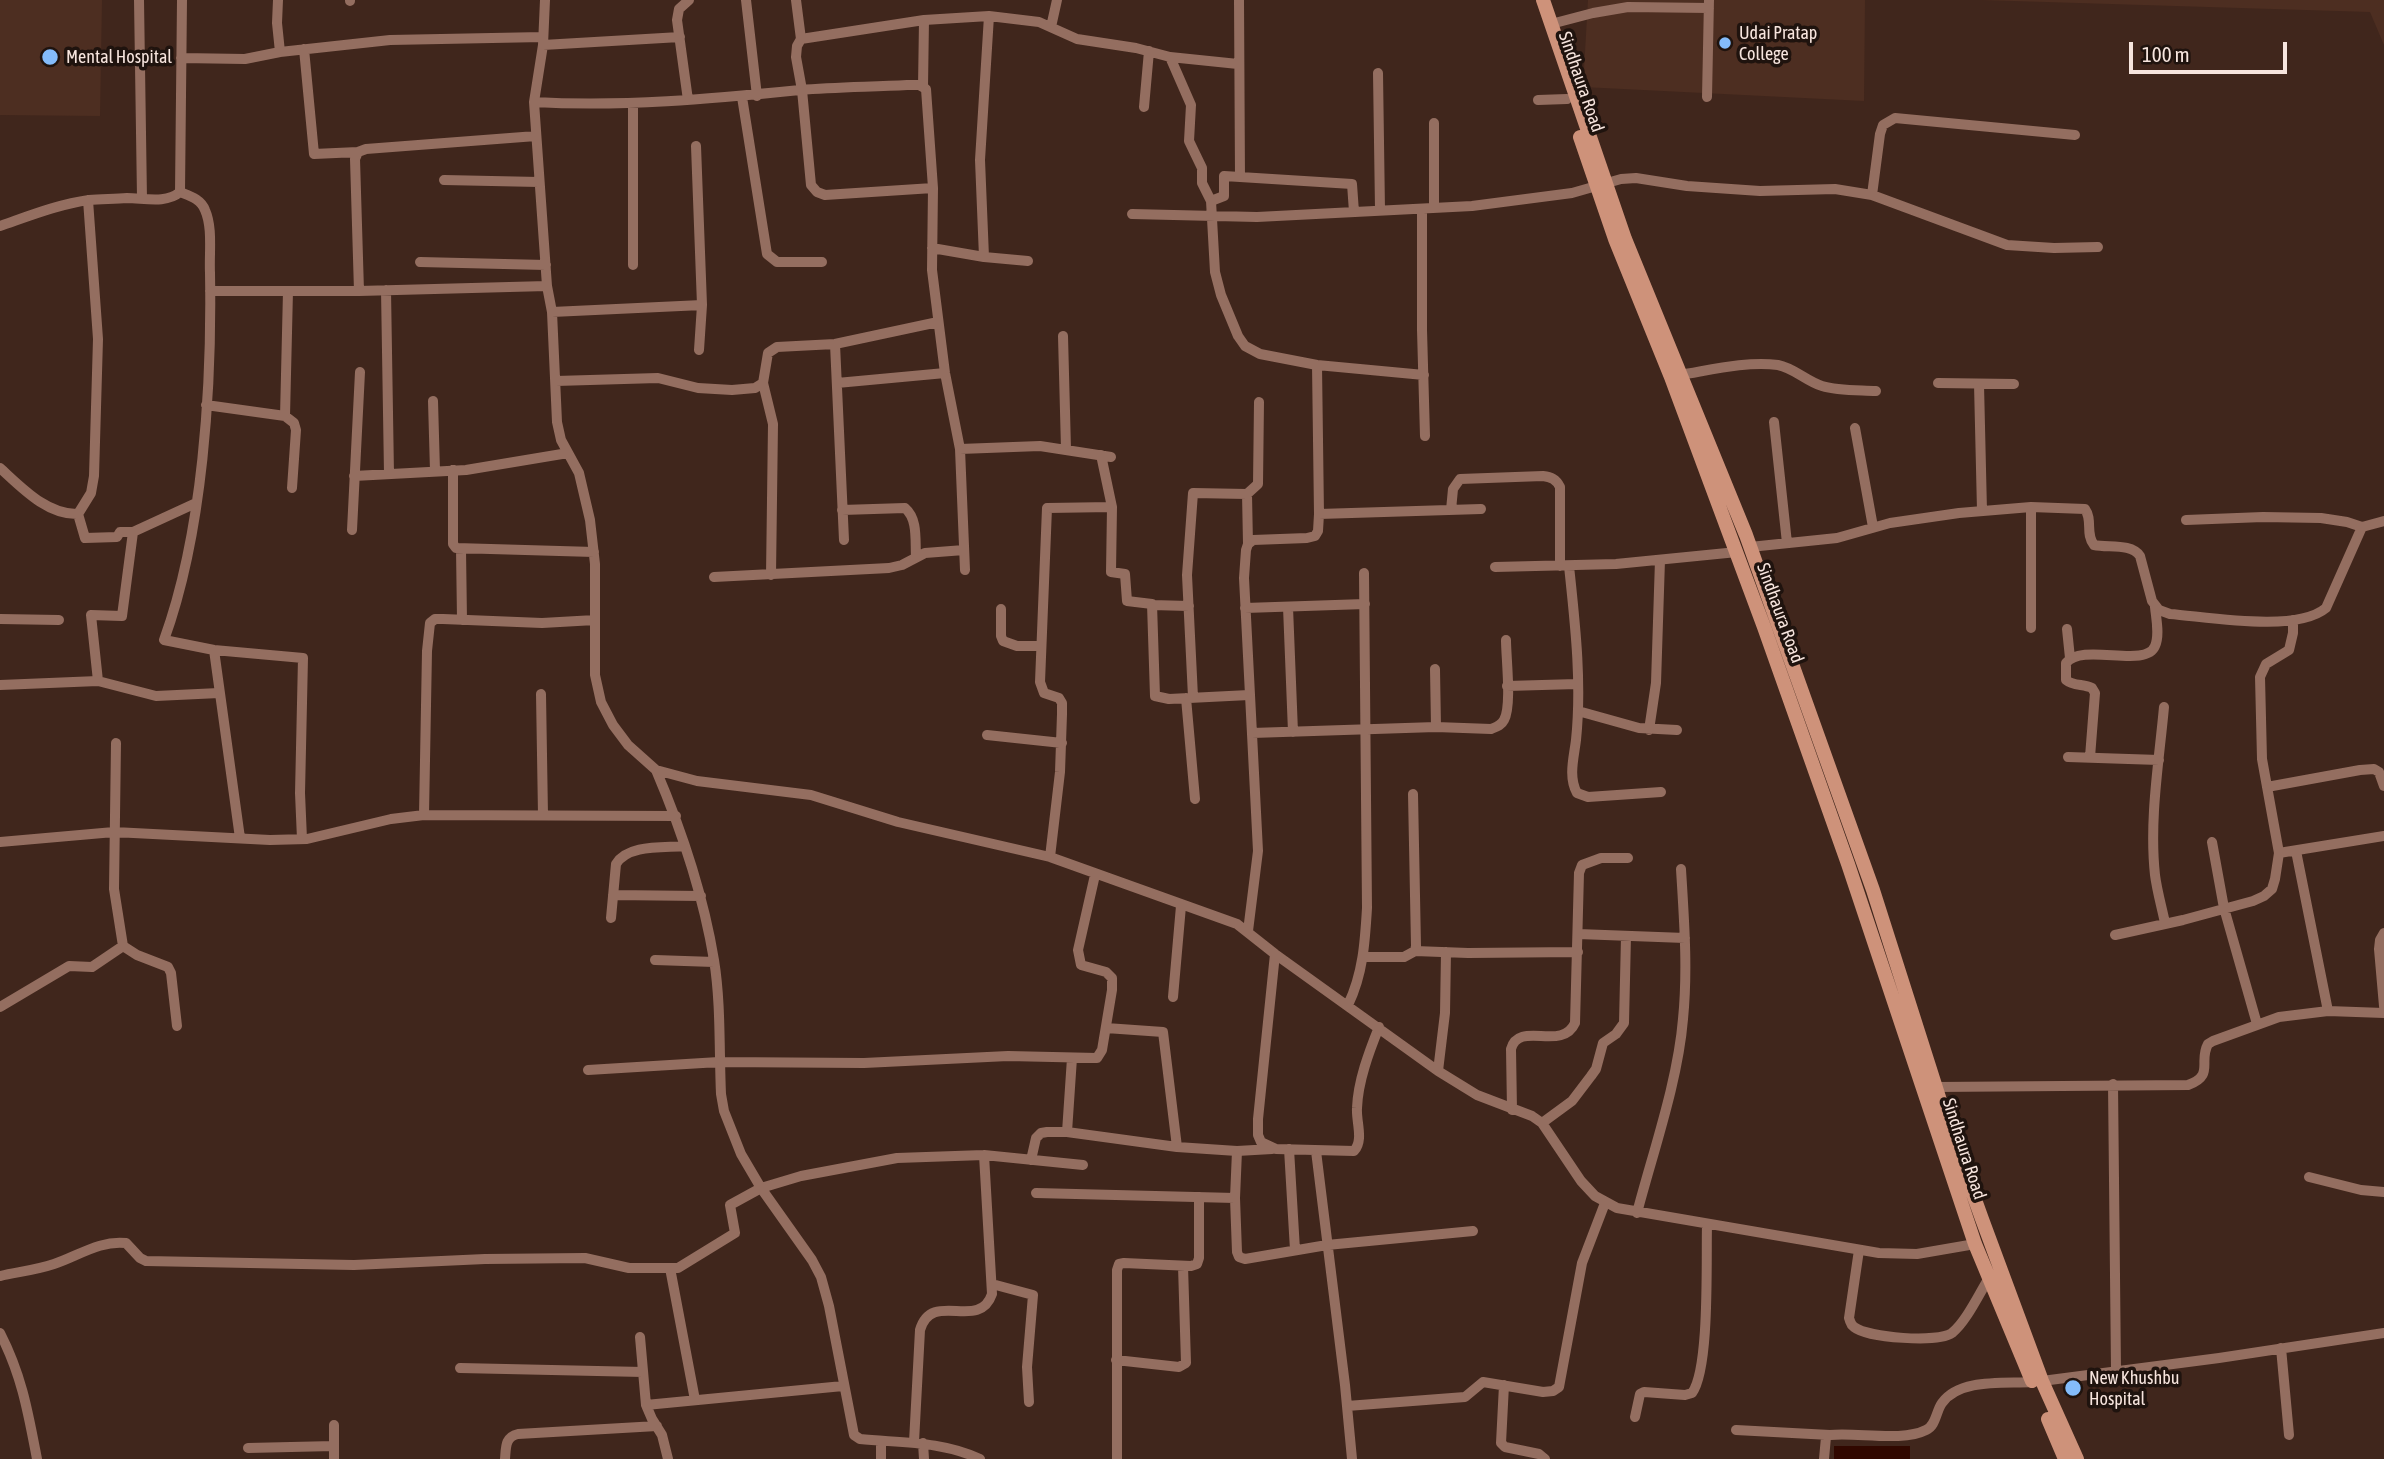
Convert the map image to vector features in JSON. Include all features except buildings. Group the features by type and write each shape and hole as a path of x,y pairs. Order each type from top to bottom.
{"street":[{"path":"139,0 142,198"},
{"path":"180,192 182,0"},
{"path":"278,0 280,52"},
{"path":"544,0 543,41 534,102 547,286 552,312 557,422 561,440 584,488 594,552 595,675 600,702 628,744 656,770 676,816 701,896 715,962 724,1111 741,1154 821,1277 853,1435 860,1439 952,1448 980,1459"},
{"path":"688,100 679,9 689,0"},
{"path":"746,0 757,96"},
{"path":"796,0 802,39 797,46 796,57 802,90 811,185 817,192 825,195 933,188"},
{"path":"1051,27 1057,0"},
{"path":"1239,0 1240,177"},
{"name":"Sindhaura Road","path":"1533,0 1567,99 1744,549 1975,1244 2037,1381"},
{"path":"1543,0 1601,184 1680,375 1873,890 1936,1087 2066,1459"},
{"path":"1551,24 1614,9 1709,4 1707,97"},
{"path":"802,39 924,20 989,16 1039,22 1077,39 1136,48 1170,57 1238,64"},
{"path":"984,257 980,160 989,16"},
{"path":"924,20 923,87 927,93 933,188 932,270 945,373 960,449 965,570"},
{"path":"181,58 244,59 280,52 390,40 543,41 680,37"},
{"path":"304,49 314,154 536,136"},
{"path":"1144,107 1149,51"},
{"path":"1170,57 1191,105 1189,141 1202,167 1202,183 1212,201 1215,272 1221,295 1245,346 1260,354 1317,365 1423,375"},
{"path":"1378,73 1380,210"},
{"path":"534,102 634,104 757,96 802,90 907,85 923,87"},
{"path":"742,97 767,254 777,262 822,262"},
{"path":"1538,100 1567,99"},
{"path":"633,265 634,104"},
{"path":"1872,195 1880,134 1883,125 1895,118 2075,135"},
{"path":"1434,123 1434,208"},
{"path":"696,146 702,305 699,350"},
{"path":"358,152 355,159 359,291"},
{"path":"1212,201 1224,196 1224,176 1352,184 1354,212"},
{"path":"1132,214 1257,217 1472,206 1559,195 1621,178 1636,178 1687,186 1760,191 1835,190 1872,195 2007,245 2098,247"},
{"path":"444,180 539,182"},
{"path":"0,226 51,208 88,200 164,200 180,192 197,199 204,207 209,222 210,291 206,405 196,503 177,603 164,640 214,650 303,658 300,793 302,839"},
{"path":"88,200 98,339 94,476 91,493 78,514 85,538 117,537 121,532 133,531 196,503"},
{"path":"1422,209 1426,436"},
{"path":"932,248 1028,261"},
{"path":"420,262 546,265"},
{"path":"210,291 359,291 547,286"},
{"path":"386,289 389,474"},
{"path":"285,416 288,291"},
{"path":"552,312 702,305"},
{"path":"771,575 773,424 763,383 768,353 776,347 835,344 938,322"},
{"path":"1063,336 1066,449"},
{"path":"835,344 844,540"},
{"path":"1248,544 1262,538 1307,538 1315,536 1318,531 1320,514 1317,365"},
{"path":"1680,375 1736,366 1777,365 1830,388 1876,391"},
{"path":"352,530 360,372"},
{"path":"836,383 945,373"},
{"path":"556,381 658,378 698,388 732,390 755,388 763,383"},
{"path":"1938,383 2014,384"},
{"path":"1979,384 1982,511"},
{"path":"433,401 435,471"},
{"path":"1195,799 1189,697 1187,575 1193,493 1247,494 1258,484 1259,402"},
{"path":"206,405 285,416 294,423 296,430 292,488"},
{"path":"1774,422 1787,543"},
{"path":"1855,428 1873,527"},
{"path":"960,449 1029,446 1106,456 1112,508 1111,572 1125,574 1127,601 1152,606 1189,606"},
{"path":"354,476 453,470 568,453"},
{"path":"0,468 22,489 63,514 78,514"},
{"path":"453,470 453,544 456,548 594,552"},
{"path":"1451,510 1453,489 1460,479 1531,476 1551,477 1557,481 1560,487 1564,566 1576,638 1578,710 1572,768 1577,793 1588,797 1661,792"},
{"path":"1247,494 1245,608 1258,851 1248,931"},
{"path":"2031,507 2031,628"},
{"path":"1495,567 1660,560 1837,538 1890,523 1982,511 2031,507 2085,509 2090,521 2090,540 2094,545 2130,548 2136,551 2155,607 2157,637 2150,653 2136,656 2077,655 2070,658"},
{"path":"842,510 905,508 914,520 916,556"},
{"path":"1050,858 1062,743 1062,703 1059,698 1044,693 1041,688 1047,508 1112,508"},
{"path":"1320,514 1481,509"},
{"path":"2186,520 2321,518 2362,527 2384,521"},
{"path":"2155,607 2171,614 2277,622 2317,615 2326,608 2362,527"},
{"path":"98,681 91,615 122,616 133,531"},
{"path":"461,549 462,620"},
{"path":"714,577 889,568 925,553 964,550"},
{"path":"1649,730 1656,683 1660,560"},
{"path":"1348,1005 1363,957 1367,908 1364,573"},
{"path":"1245,608 1365,604"},
{"path":"1152,606 1155,696 1160,699 1249,695"},
{"path":"1288,607 1293,732"},
{"path":"1001,609 1003,641 1017,646 1041,646"},
{"path":"424,815 430,622 435,619 542,623 595,621"},
{"path":"0,620 59,620"},
{"path":"2115,935 2224,908 2264,896 2272,889 2278,853 2262,760 2260,677 2266,664 2289,650 2293,620"},
{"path":"2067,629 2070,658 2064,669 2066,680 2092,688 2095,693 2090,757"},
{"path":"1252,733 1366,728 1476,729 1499,726 1504,721 1507,709 1506,640"},
{"path":"214,650 240,838"},
{"path":"1435,669 1436,727"},
{"path":"0,685 98,681 156,696 219,693"},
{"path":"1507,686 1577,684"},
{"path":"541,694 543,815"},
{"path":"2164,707 2154,859 2155,878 2165,923"},
{"path":"1578,710 1649,730 1677,730"},
{"path":"987,735 1062,743"},
{"path":"116,743 114,889 123,946 137,955 168,967 177,1026"},
{"path":"2068,757 2159,760"},
{"path":"2267,787 2374,769 2379,772 2384,786"},
{"path":"656,770 697,781 811,795 898,822 1050,858 1237,924 1438,1071 1476,1095 1532,1116 1542,1123 1581,1181 1594,1196 1605,1203 1637,1213 1859,1250 1917,1254 1975,1244"},
{"path":"1413,794 1417,935 1415,951"},
{"path":"0,842 114,832 302,839 391,819 424,815 676,816"},
{"path":"2278,853 2384,836"},
{"path":"2211,842 2224,908 2257,1024"},
{"path":"611,918 616,864 620,858 638,850 685,846"},
{"path":"2296,851 2328,1011"},
{"path":"1512,1110 1513,1043 1524,1036 1554,1038 1565,1035 1572,1030 1575,1023 1579,873 1583,865 1601,858 1628,858"},
{"path":"1637,1213 1669,1092 1683,1023 1686,972 1681,869"},
{"path":"588,1070 719,1062 864,1063 1008,1056 1091,1059 1100,1055 1112,990 1111,975 1081,965 1078,950 1095,875"},
{"path":"613,895 701,896"},
{"path":"1173,998 1181,906"},
{"path":"2384,933 2379,940 2384,1006"},
{"path":"1578,934 1685,938"},
{"path":"1542,1123 1572,1101 1596,1069 1603,1043 1616,1034 1624,1023 1626,936"},
{"path":"0,1007 69,967 92,967 123,946"},
{"path":"1363,957 1404,957 1415,951 1577,952"},
{"path":"1438,1071 1445,1013 1446,952"},
{"path":"1275,954 1258,1127 1261,1142 1276,1149"},
{"path":"656,960 715,962"},
{"path":"1936,1087 2188,1085 2202,1077 2208,1044 2257,1024 2279,1017 2328,1011 2384,1013"},
{"path":"1031,1160 1036,1138 1041,1133 1067,1132 1177,1147 1237,1151 1354,1151 1359,1146 1357,1101 1378,1027"},
{"path":"1105,1028 1163,1032 1177,1147"},
{"path":"1067,1132 1072,1058"},
{"path":"2113,1084 2116,1371"},
{"path":"1289,1149 1295,1250"},
{"path":"1237,1151 1235,1198 1239,1257 1245,1259 1327,1245 1472,1231"},
{"path":"1316,1151 1352,1459"},
{"path":"0,1276 54,1264 97,1246 118,1242 127,1243 146,1261 354,1265 585,1258 629,1268 678,1268 735,1233 730,1205 761,1188 801,1176 882,1160 921,1156 984,1156 1083,1165"},
{"path":"924,1459 919,1443 920,1330 923,1320 936,1311 968,1312 989,1301 992,1284 984,1156"},
{"path":"2309,1177 2361,1190 2384,1192"},
{"path":"1036,1192 1235,1198"},
{"path":"1116,1459 1119,1264 1197,1264 1199,1197"},
{"path":"1347,1406 1456,1399 1472,1393 1483,1382 1543,1392 1559,1387 1582,1263 1605,1203"},
{"path":"1635,1417 1639,1399 1644,1392 1685,1395 1692,1393 1697,1384 1705,1334 1707,1225"},
{"path":"1859,1250 1849,1318 1851,1325 1865,1332 1921,1339 1948,1336 1961,1324 1989,1278"},
{"path":"1116,1360 1180,1367 1186,1363 1182,1266"},
{"path":"670,1268 695,1400"},
{"path":"992,1284 1033,1296 1027,1367 1028,1402"},
{"path":"0,1333 24,1388 37,1459"},
{"path":"1736,1430 1830,1435 1924,1432 1931,1427 1947,1396 1961,1388 2116,1371 2384,1333"},
{"path":"640,1337 646,1405 662,1435 668,1459"},
{"path":"2281,1348 2289,1435"},
{"path":"460,1368 643,1372"},
{"path":"2037,1381 2077,1459"},
{"path":"1504,1385 1501,1443 1505,1447 1539,1454 1545,1459"},
{"path":"646,1405 844,1386"},
{"path":"334,1425 334,1459"},
{"path":"505,1459 510,1436 518,1434 657,1426"},
{"path":"1824,1459 1825,1442 1830,1435"},
{"path":"881,1441 881,1459"},
{"path":"248,1448 334,1446"}],"shaded area":[{"name":"Mental Hospital","path":"0,0 102,0 100,116 0,115"},
{"name":"Udai Pratap College","path":"1588,0 1865,0 1864,101 1583,87"},
{"path":"1981,0 2384,0 2384,45 2370,12"},
{"path":"1834,1446 1910,1446 1910,1459 1834,1459"}],"place":[{"name":"Udai Pratap College","path":"1725,43"},
{"name":"Mental Hospital","path":"50,57"},
{"name":"New Khushbu Hospital","path":"2073,1388"}]}
